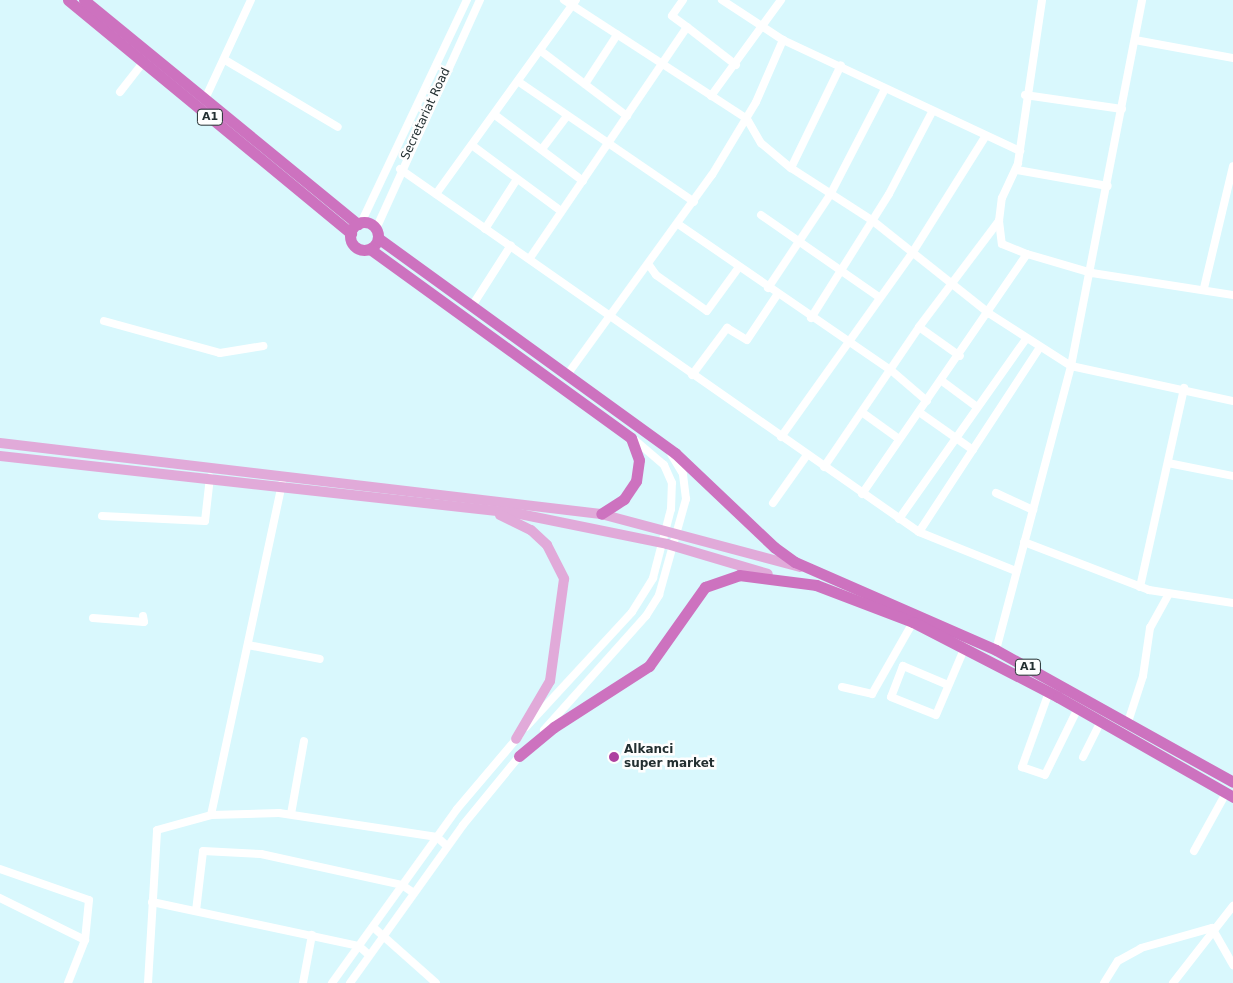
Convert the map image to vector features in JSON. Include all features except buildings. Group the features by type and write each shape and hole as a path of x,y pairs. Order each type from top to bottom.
{"highway":[{"name":"A1","path":"68,0 143,63 357,227"},
{"name":"A1","path":"84,0 206,99 357,227"},
{"path":"370,249 377,233 357,227 356,248 370,249 625,432 638,453 640,471 631,491 601,514"},
{"name":"A1","path":"377,233 472,306 658,440 774,547 814,571 996,650 1233,782"},
{"path":"519,756 554,727 649,666 697,595 714,581 739,575 816,585"},
{"name":"A1","path":"816,585 913,622 964,647 1078,708 1230,795"}],"main road":[{"path":"0,443 601,514 814,571"},
{"path":"0,456 282,484 473,507 621,533 816,585"},
{"path":"473,507 531,530 554,554 564,579 550,681 516,739"}],"street":[{"path":"206,99 252,0"},
{"name":"Secretariat Road","path":"357,227 467,0"},
{"name":"Secretariat Road","path":"377,233 400,169 480,0"},
{"path":"564,0 574,3 661,66 747,119 761,143 791,168 873,222 911,255 990,314 1026,339 1071,366 1184,388 1233,401"},
{"path":"683,0 672,16 736,65"},
{"path":"722,0 783,40 841,65 932,112 1020,151"},
{"path":"711,96 736,65 781,0"},
{"path":"1042,0 1025,95 1020,151 1016,170 1002,198 999,221 1002,244 1027,254 1092,273 1204,288 1233,295"},
{"path":"996,650 1071,366 1092,273 1142,0"},
{"path":"436,194 474,146 574,3"},
{"path":"530,258 687,26"},
{"path":"585,84 617,35"},
{"path":"567,375 611,318 694,202 747,119 783,40"},
{"path":"1135,40 1233,58"},
{"path":"541,50 627,116"},
{"path":"225,60 338,127"},
{"path":"120,92 143,63"},
{"path":"791,168 841,65"},
{"path":"519,82 694,202"},
{"path":"768,288 830,195 885,89"},
{"path":"1025,95 1122,109"},
{"path":"811,318 873,222 932,112"},
{"path":"495,115 583,181"},
{"path":"542,150 567,116"},
{"path":"781,437 879,297 911,255 986,137"},
{"path":"474,146 561,210"},
{"path":"1204,288 1231,185 1233,166"},
{"path":"400,169 530,258 611,318 899,519 919,532 1016,571"},
{"path":"1016,170 1108,186"},
{"path":"486,229 517,179"},
{"path":"761,215 879,297"},
{"path":"824,467 892,371 918,327 999,221"},
{"path":"678,224 777,295 892,371 927,401"},
{"path":"472,306 511,245"},
{"path":"862,494 899,439 990,314 1027,254"},
{"path":"649,265 656,275 706,311 739,267"},
{"path":"692,375 727,328 748,340 777,295"},
{"path":"104,321 220,353 263,346"},
{"path":"918,327 960,356"},
{"path":"899,519 954,438 1026,339"},
{"path":"919,532 1040,347"},
{"path":"942,382 977,406"},
{"path":"1140,587 1184,388"},
{"path":"919,412 974,450"},
{"path":"863,413 899,439"},
{"path":"332,983 437,837 516,739 632,612 658,563 672,509 672,484 664,465 625,432"},
{"path":"350,983 447,846 519,756 646,616 669,567 683,512 683,474 658,440"},
{"path":"773,503 807,455"},
{"path":"1168,463 1233,476"},
{"path":"102,516 206,521 210,477"},
{"path":"212,815 282,484"},
{"path":"996,492 1032,510"},
{"path":"1024,542 1140,587 1169,594 1233,603"},
{"path":"1128,722 1143,676 1150,628 1169,594"},
{"path":"93,618 144,622 143,616"},
{"path":"842,687 872,694 913,622"},
{"path":"248,645 320,660"},
{"path":"948,685 903,666 891,697 936,715 964,647"},
{"path":"1049,692 1022,767 1045,775 1078,708"},
{"path":"1083,757 1101,721"},
{"path":"291,814 304,741"},
{"path":"1194,851 1230,795"},
{"path":"148,983 157,830 212,815 291,814 437,837 447,846"},
{"path":"196,911 203,851 261,854 402,885 414,893"},
{"path":"0,869 86,897 90,910 85,940 68,983"},
{"path":"0,898 85,940"},
{"path":"152,902 358,946 369,955"},
{"path":"1173,983 1212,928 1233,906"},
{"path":"373,926 436,983"},
{"path":"1212,928 1233,965"},
{"path":"1104,983 1118,961 1141,948 1212,928"},
{"path":"303,983 312,935"}],"place":[{"name":"Alkanci super market","path":"614,757"}]}
